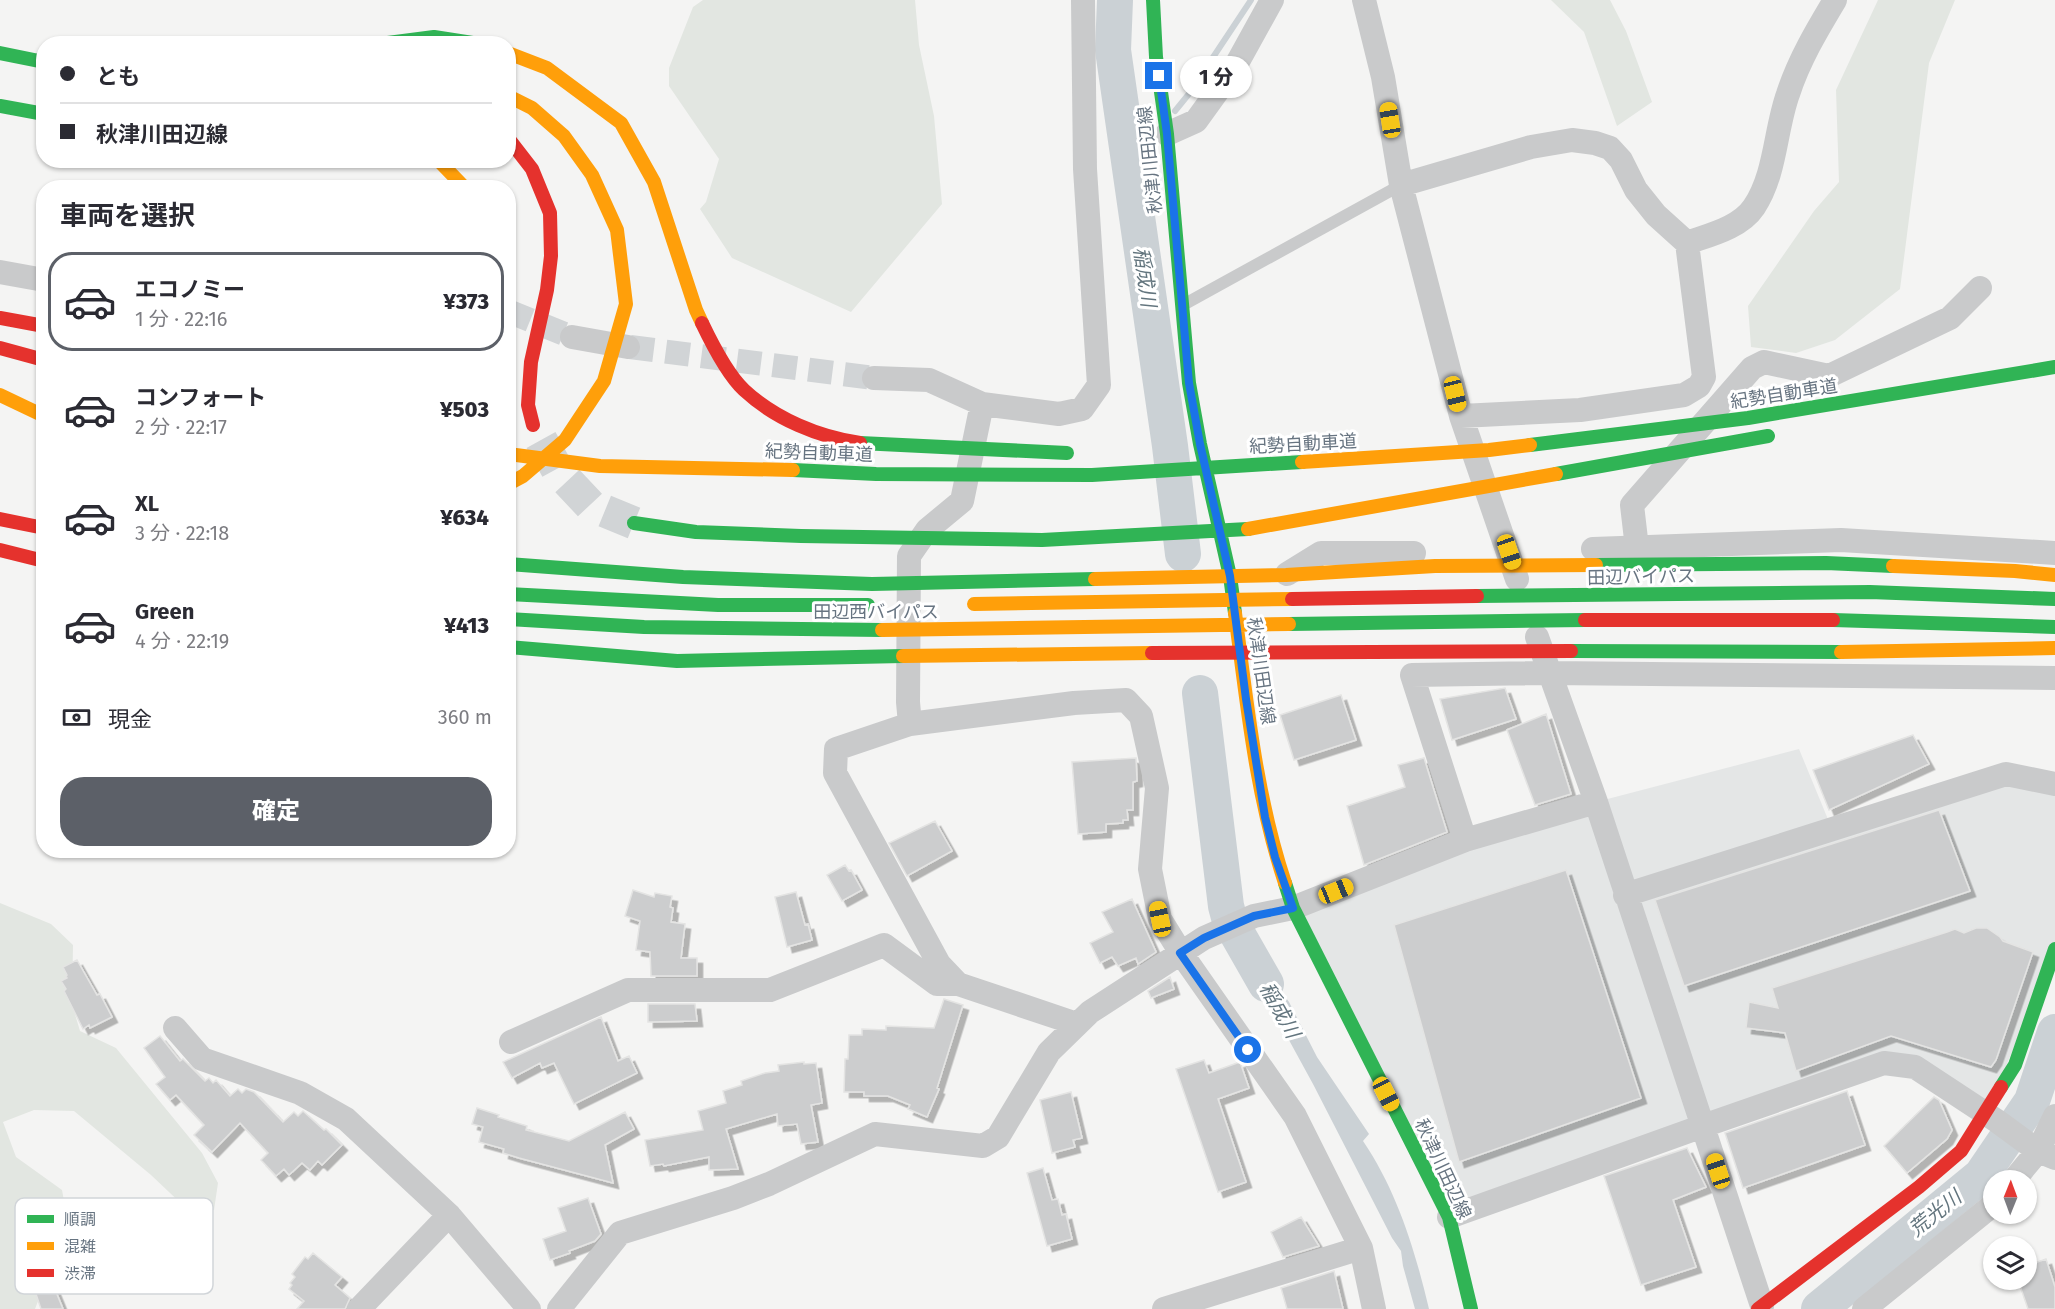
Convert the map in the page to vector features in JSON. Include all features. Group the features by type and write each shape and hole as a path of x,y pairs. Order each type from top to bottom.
{"main road":[{"name":"秋津川田辺線","path":"1153,0 1156,57 1167,134 1189,383 1200,444 1230,576 1246,699 1265,817 1275,857 1293,908 1449,1217 1471,1309"},
{"path":"0,53 36,60"},
{"path":"516,55 547,68 621,123 654,182 696,309 715,350 743,389 777,414 812,431 858,443 1076,453"},
{"path":"516,100 532,108 564,136 592,176 617,230 626,304 604,381 565,440 516,480"},
{"path":"0,106 36,113"},
{"path":"516,148 532,169 550,213 551,256 547,290 531,362 528,405 533,425"},
{"path":"446,168 457,180"},
{"path":"0,318 36,325"},
{"path":"0,348 36,358"},
{"name":"紀勢自動車道","path":"516,455 600,466 782,469 876,474 1092,475 1489,450 1748,418 2055,367"},
{"path":"1845,416 2008,375"},
{"path":"0,394 36,412"},
{"path":"634,523 696,532 1042,540 1258,528 1776,434"},
{"path":"1155,458 1222,466"},
{"path":"0,519 36,526"},
{"path":"0,548 36,554"},
{"path":"0,548 36,559"},
{"path":"516,565 683,577 872,584 1230,576 1435,566 1826,563 2015,571 2055,575"},
{"name":"田辺バイパス","path":"1228,602 1870,592 2055,599"},
{"name":"田辺西バイパス","path":"516,594 718,605 920,605"},
{"name":"田辺西バイパス","path":"956,604 1228,602"},
{"name":"田辺西バイパス","path":"516,619 669,628 872,630 1767,619 2055,627"},
{"path":"516,648 677,661 960,655 1446,651 1852,652 2055,648"},
{"path":"1760,1308 1919,1187 1961,1151 1991,1117 2015,1065 2055,949"}],"street":[{"path":"874,378 929,380 982,404 1059,414 1082,409 1099,385 1085,169 1083,0"},
{"path":"1167,134 1197,121 1235,67 1272,0"},
{"path":"1364,0 1383,77 1401,184 1461,416 1596,802 1703,1126 1760,1308"},
{"path":"1687,243 1730,228 1754,208 1768,177 1788,94 1809,44 1835,0"},
{"path":"1401,184 1531,147 1572,140 1595,143 1610,148 1621,160 1636,190 1656,215 1687,243 1704,377 1699,386 1684,395 1580,410 1461,416"},
{"path":"0,272 36,279"},
{"path":"1637,548 1632,505 1752,368 1764,362 1829,376 1950,318 1980,288"},
{"path":"572,337 630,347"},
{"path":"910,724 908,702 909,556 927,530 962,501 982,404"},
{"path":"1286,574 1321,553 1509,552 1841,540 2055,553"},
{"path":"1465,840 1412,675 1549,673 2055,678"},
{"path":"958,984 939,964 834,773 836,749 910,724 1074,703 1126,700 1141,716 1157,788 1150,869 1160,919 1180,953 1295,1116 1361,1248 1374,1309"},
{"path":"1625,895 2006,774 2055,784"},
{"path":"559,1309 620,1233 733,1198 769,1184 875,1134 983,1146 998,1137 1049,1052 1077,1024 1090,1012 1204,938 1254,916 1293,908 1465,840 1596,802"},
{"path":"511,1042 628,990 770,990 884,945 936,984 958,984 1077,1024"},
{"path":"175,1029 202,1059 300,1093 346,1119 449,1215 529,1309"},
{"path":"1449,1217 1884,1063 1915,1067 2041,1151"},
{"path":"2023,1170 2041,1151 2055,1116"},
{"path":"1864,1309 1983,1213"},
{"path":"359,1309 449,1215"},
{"path":"1164,1309 1361,1248"}],"lane":[{"path":"1182,306 1401,184"}],"shaded area":[{"path":"703,0 915,0 919,45 934,116 942,204 851,312 732,258 700,209 706,202 719,159 669,86 669,68 693,7"},
{"path":"1551,0 1610,0 1626,31 1652,102 1617,126 1584,32"},
{"path":"1878,0 1955,0 1929,63 1900,289 1835,340 1796,353 1751,347 1748,306 1814,211 1839,182 1836,90"},
{"path":"1799,749 1832,829 2006,774 2055,784 2055,949 1986,1114 1884,1063 1449,1217 1293,908 1596,802"},
{"path":"0,903 51,924 73,945 72,1004 80,1031 116,1048 202,1153 218,1183 214,1210 213,1198 175,1198 74,1111 34,1110 3,1122 16,1157 62,1190 63,1198 15,1198 15,1294 41,1294 35,1309 0,1309"}],"water":[{"path":"1245,941 1289,1002 1317,1057 1369,1134 1363,1141 1386,1180 1404,1222 1429,1309 1415,1309 1401,1251 1237,945"}],"building":[{"path":"1505,688 1516,719 1452,740 1440,699"},
{"path":"1341,695 1356,740 1294,760 1280,715"},
{"path":"1546,714 1571,794 1535,805 1507,730"},
{"path":"1913,735 1929,764 1829,810 1813,770"},
{"path":"1136,758 1137,781 1133,782 1133,810 1127,810 1128,820 1123,820 1123,823 1106,824 1106,832 1078,834 1072,762"},
{"path":"1424,758 1447,832 1364,865 1347,806 1405,787 1398,765"},
{"path":"1939,810 1970,891 1684,986 1655,900"},
{"path":"935,821 952,851 907,876 889,843"},
{"path":"845,865 849,871 851,870 862,890 842,901 827,875"},
{"path":"1566,870 1641,1098 1459,1162 1394,925"},
{"path":"633,890 654,897 655,893 672,896 671,922 685,924 681,958 697,958 697,976 651,976 650,952 636,950 640,921 625,916"},
{"path":"796,892 805,925 808,924 812,940 787,947 775,897"},
{"path":"1132,899 1156,952 1138,964 1136,958 1118,966 1112,957 1100,963 1090,943 1113,932 1102,912"},
{"path":"1976,928 1987,928 2003,941 2033,952 1996,1060 1991,1067 1891,1036 1796,1071 1785,1033 1746,1028 1749,1002 1778,1008 1772,988 1955,929 1964,933"},
{"path":"77,960 97,995 100,994 112,1017 83,1029 61,981 67,978 63,967"},
{"path":"1170,977 1174,989 1151,998 1148,991"},
{"path":"944,999 963,1005 937,1088 939,1089 927,1117 908,1109 910,1105 888,1096 864,1096 864,1092 844,1092 845,1059 848,1059 849,1035 862,1035 862,1029 886,1030 886,1026 934,1028"},
{"path":"648,1004 695,1004 697,1021 648,1022"},
{"path":"601,1017 618,1061 629,1056 637,1073 574,1104 554,1063 542,1068 540,1063 512,1078 503,1062"},
{"path":"160,1036 180,1061 183,1059 205,1081 209,1078 213,1083 216,1080 230,1096 238,1089 242,1093 246,1089 254,1092 283,1122 294,1112 298,1116 303,1111 342,1145 322,1165 318,1161 310,1170 302,1163 289,1175 284,1169 276,1176 261,1160 268,1153 240,1123 212,1152 194,1135 204,1125 176,1095 170,1100 156,1084 165,1077 144,1048"},
{"path":"1204,1060 1209,1073 1240,1062 1249,1088 1218,1099 1246,1182 1218,1192 1176,1069"},
{"path":"804,1062 804,1064 816,1063 822,1103 811,1105 818,1142 801,1144 797,1124 778,1126 777,1114 726,1129 738,1169 709,1170 709,1157 664,1166 663,1164 650,1166 645,1140 703,1130 698,1111 726,1103 723,1091 742,1085 741,1081 779,1071 778,1065"},
{"path":"1847,1091 1865,1145 1743,1188 1725,1133"},
{"path":"1071,1092 1082,1138 1073,1140 1075,1147 1052,1153 1040,1100"},
{"path":"1934,1097 1939,1100 1952,1130 1947,1139 1907,1173 1884,1146"},
{"path":"477,1108 527,1126 526,1130 569,1141 625,1112 634,1129 605,1145 613,1183 519,1158 503,1153 504,1149 479,1142 483,1127 472,1124"},
{"path":"1687,1148 1706,1187 1673,1200 1696,1267 1641,1285 1604,1176"},
{"path":"1043,1168 1052,1200 1058,1199 1062,1215 1066,1214 1072,1239 1047,1246 1027,1173"},
{"path":"588,1198 601,1234 595,1241 550,1260 543,1239 566,1231 558,1208"},
{"path":"1301,1217 1319,1246 1283,1257 1271,1232"},
{"path":"313,1253 342,1277 335,1285 350,1298 345,1309 297,1309 304,1301 289,1289 295,1277 292,1274 305,1257 308,1259"},
{"path":"2046,1259 2055,1287 2055,1309 2028,1309 2021,1290 2037,1290 2037,1262"},
{"path":"1334,1271 1343,1309 1287,1309 1281,1288"},
{"path":"36,1294 57,1294 63,1309 41,1309"}],"waterway":[{"name":"稲成川","path":"1115,0 1113,50 1170,446 1183,554"},
{"path":"1175,111 1251,0"},
{"path":"1129,161 1156,132"},
{"name":"稲成川","path":"1200,693 1226,906 1230,921 1266,984"},
{"name":"荒光川","path":"1819,1309 1981,1176 2032,1101 2055,1032"}],"tunnel":[{"path":"516,314 572,337"},
{"path":"630,347 874,378"},
{"path":"541,440 558,471 590,505 634,523"}],"traffic: fast":[{"path":"1153,0 1156,57 1167,134 1189,383 1200,444 1230,576 1235,613"},
{"path":"0,53 36,60"},
{"path":"0,106 36,113"},
{"path":"1530,445 1748,418 2055,367"},
{"path":"1556,474 1768,436"},
{"path":"860,443 1067,453"},
{"path":"793,470 876,474 1092,475 1302,462"},
{"path":"634,523 696,532 1042,540 1248,529"},
{"path":"1596,565 1826,563 1893,566"},
{"path":"516,565 683,577 872,584 1095,579"},
{"path":"1477,596 1870,592 2055,599"},
{"path":"516,594 718,605 868,605"},
{"path":"516,619 644,627 882,630"},
{"path":"1289,624 1585,620"},
{"path":"1833,620 2055,627"},
{"path":"516,648 677,661 903,656"},
{"path":"1571,651 1841,652"},
{"path":"1285,883 1293,908 1449,1217 1471,1309"},
{"path":"2001,1087 2015,1065 2055,949"}],"traffic: slow":[{"path":"516,56 547,68 621,123 654,182 702,323"},
{"path":"516,100 532,108 564,136 592,175 617,230 626,304 604,381 565,440 516,480"},
{"path":"446,168 457,180"},
{"path":"0,395 36,412"},
{"path":"1302,462 1489,450 1530,445"},
{"path":"516,455 600,466 793,470"},
{"path":"1248,529 1556,474"},
{"path":"1095,579 1286,575 1435,566 1596,565"},
{"path":"1893,566 2055,575"},
{"path":"974,604 1292,599"},
{"path":"1235,613 1248,715 1260,783 1285,883"},
{"path":"882,630 1289,624"},
{"path":"1841,652 2055,648"},
{"path":"903,656 1152,653"}],"traffic: jam":[{"path":"516,148 532,169 550,213 551,256 547,290 531,362 528,405 533,425"},
{"path":"0,318 36,325"},
{"path":"702,323 732,376 744,390 769,410 813,431 860,443"},
{"path":"0,348 36,358"},
{"path":"0,519 36,526"},
{"path":"0,550 36,559"},
{"path":"1292,599 1477,596"},
{"path":"1585,620 1833,620"},
{"path":"1152,653 1571,651"},
{"path":"1758,1309 1919,1187 1961,1151 2001,1087"}],"route":[{"path":"1159,76 1167,134 1189,383 1200,444 1230,576 1246,699 1265,817 1275,857 1293,908 1254,916 1204,938 1180,953 1248,1050"}]}
